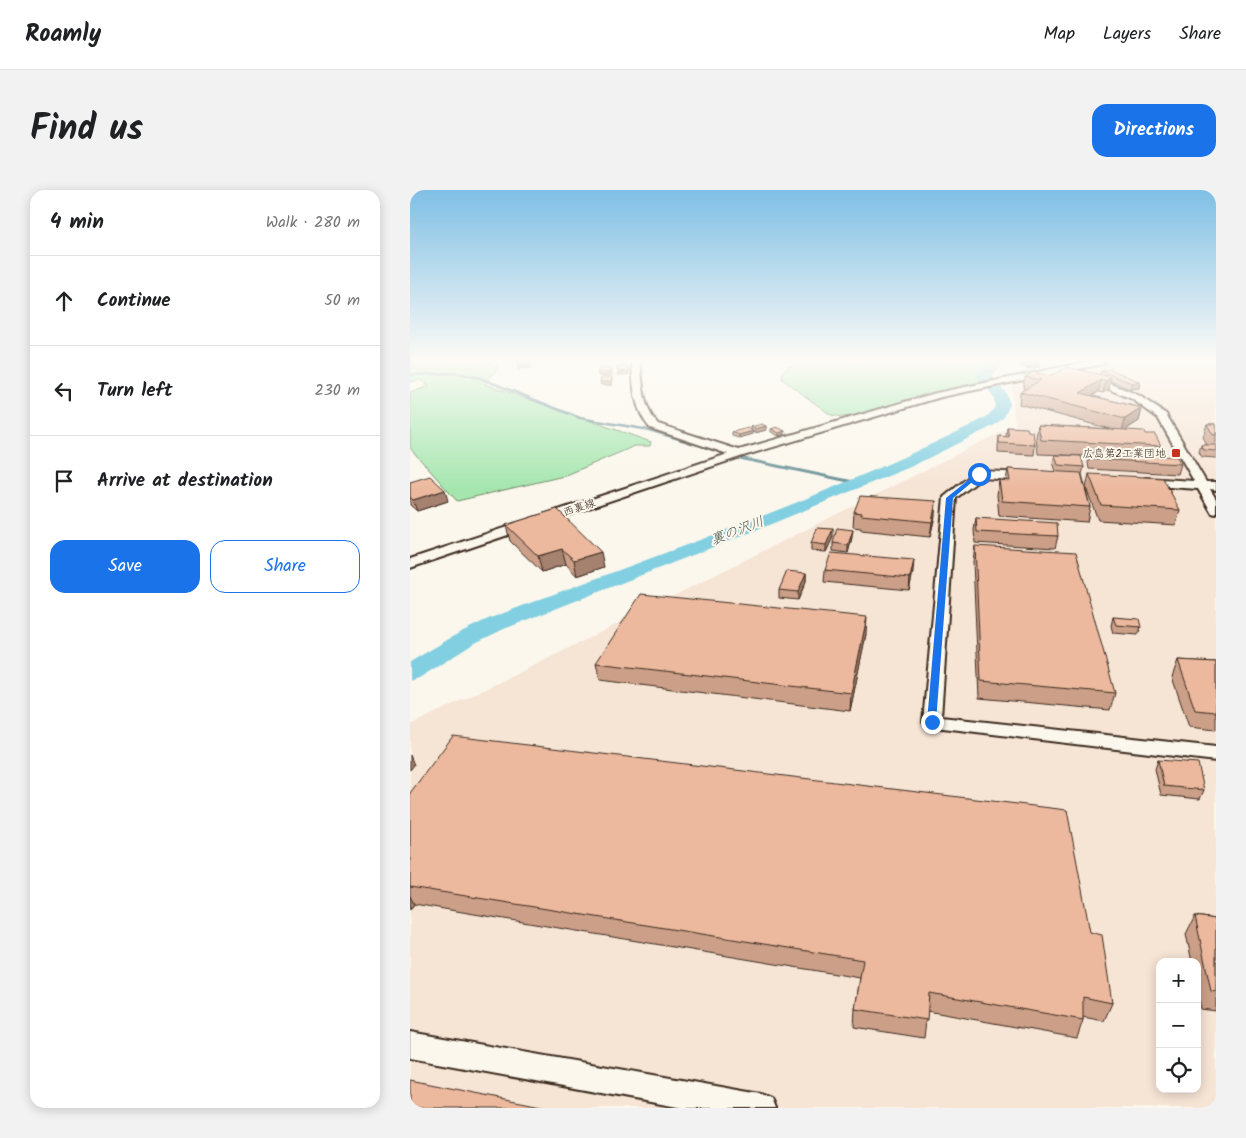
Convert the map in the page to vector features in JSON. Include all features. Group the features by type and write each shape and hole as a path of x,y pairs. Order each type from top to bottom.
{"street":[{"path":"642,404 646,420 654,426 739,454 909,404"},
{"path":"1145,404 1162,416 1216,510"},
{"name":"西裏線","path":"410,564 739,454"},
{"path":"1038,477 979,474 950,498 932,722 1216,754"},
{"path":"1134,482 1216,486"},
{"path":"410,1045 761,1108"}],"shaded area":[{"path":"1013,404 1216,404 1216,1108 410,1108 410,725 525,670 1015,425"}],"green space":[{"path":"410,404 542,404 651,442 650,446 635,446 564,476 457,501 410,448"},
{"path":"816,404 894,404 862,415 842,417 831,415"}],"building":[{"path":"1066,404 1125,404 1142,408 1125,419"},
{"path":"762,424 766,426 755,429 751,427"},
{"path":"1207,424 1216,424 1216,435 1213,435"},
{"path":"1038,425 1144,431 1145,434 1155,434 1161,446 1041,440"},
{"path":"777,427 785,431 779,433 771,429"},
{"path":"1007,427 1027,428 1028,431 1033,432 1035,445 999,443 999,436 1009,437"},
{"path":"748,428 753,431 739,435 732,432"},
{"path":"1201,445 1216,445 1216,451 1204,450"},
{"path":"1090,452 1177,457 1181,464 1091,459"},
{"path":"1055,455 1081,456 1084,467 1058,465"},
{"path":"1008,469 1081,473 1090,507 1002,501 999,480 1010,481"},
{"path":"1089,474 1163,478 1180,510 1101,505"},
{"path":"430,476 445,490 413,500 410,497 410,482"},
{"path":"860,496 936,501 932,522 861,515 862,513 854,512"},
{"path":"557,509 601,552 574,560 562,549 538,556 506,525"},
{"path":"976,518 1057,523 1058,536 977,532"},
{"path":"817,528 833,529 826,545 811,543"},
{"path":"837,528 853,530 848,545 833,543"},
{"path":"975,546 1076,552 1115,693 981,681"},
{"path":"831,553 914,560 910,578 825,570"},
{"path":"787,571 806,573 798,592 779,590"},
{"path":"641,594 867,617 851,693 596,663"},
{"path":"1113,617 1139,619 1141,627 1116,625"},
{"path":"1178,660 1216,662 1216,712 1195,710"},
{"path":"453,736 1067,810 1090,932 1102,935 1112,1003 1083,997 1083,1020 929,993 927,1020 855,1009 863,960 410,887 410,793"},
{"path":"1158,760 1198,763 1204,790 1164,786"},
{"path":"1195,916 1216,919 1216,992 1211,991"},
{"path":"410,1080 551,1108 410,1108"}],"waterway":[{"path":"545,404 580,418 649,430 712,449"},
{"name":"裏の沢川","path":"410,673 467,638 496,624 803,505 904,463 986,424 999,414 1003,404"},
{"path":"708,448 744,459 858,483"}],"place":[{"name":"広島第2工業団地","path":"1176,453"}],"route":[{"path":"932,722 950,498 979,474"}]}
